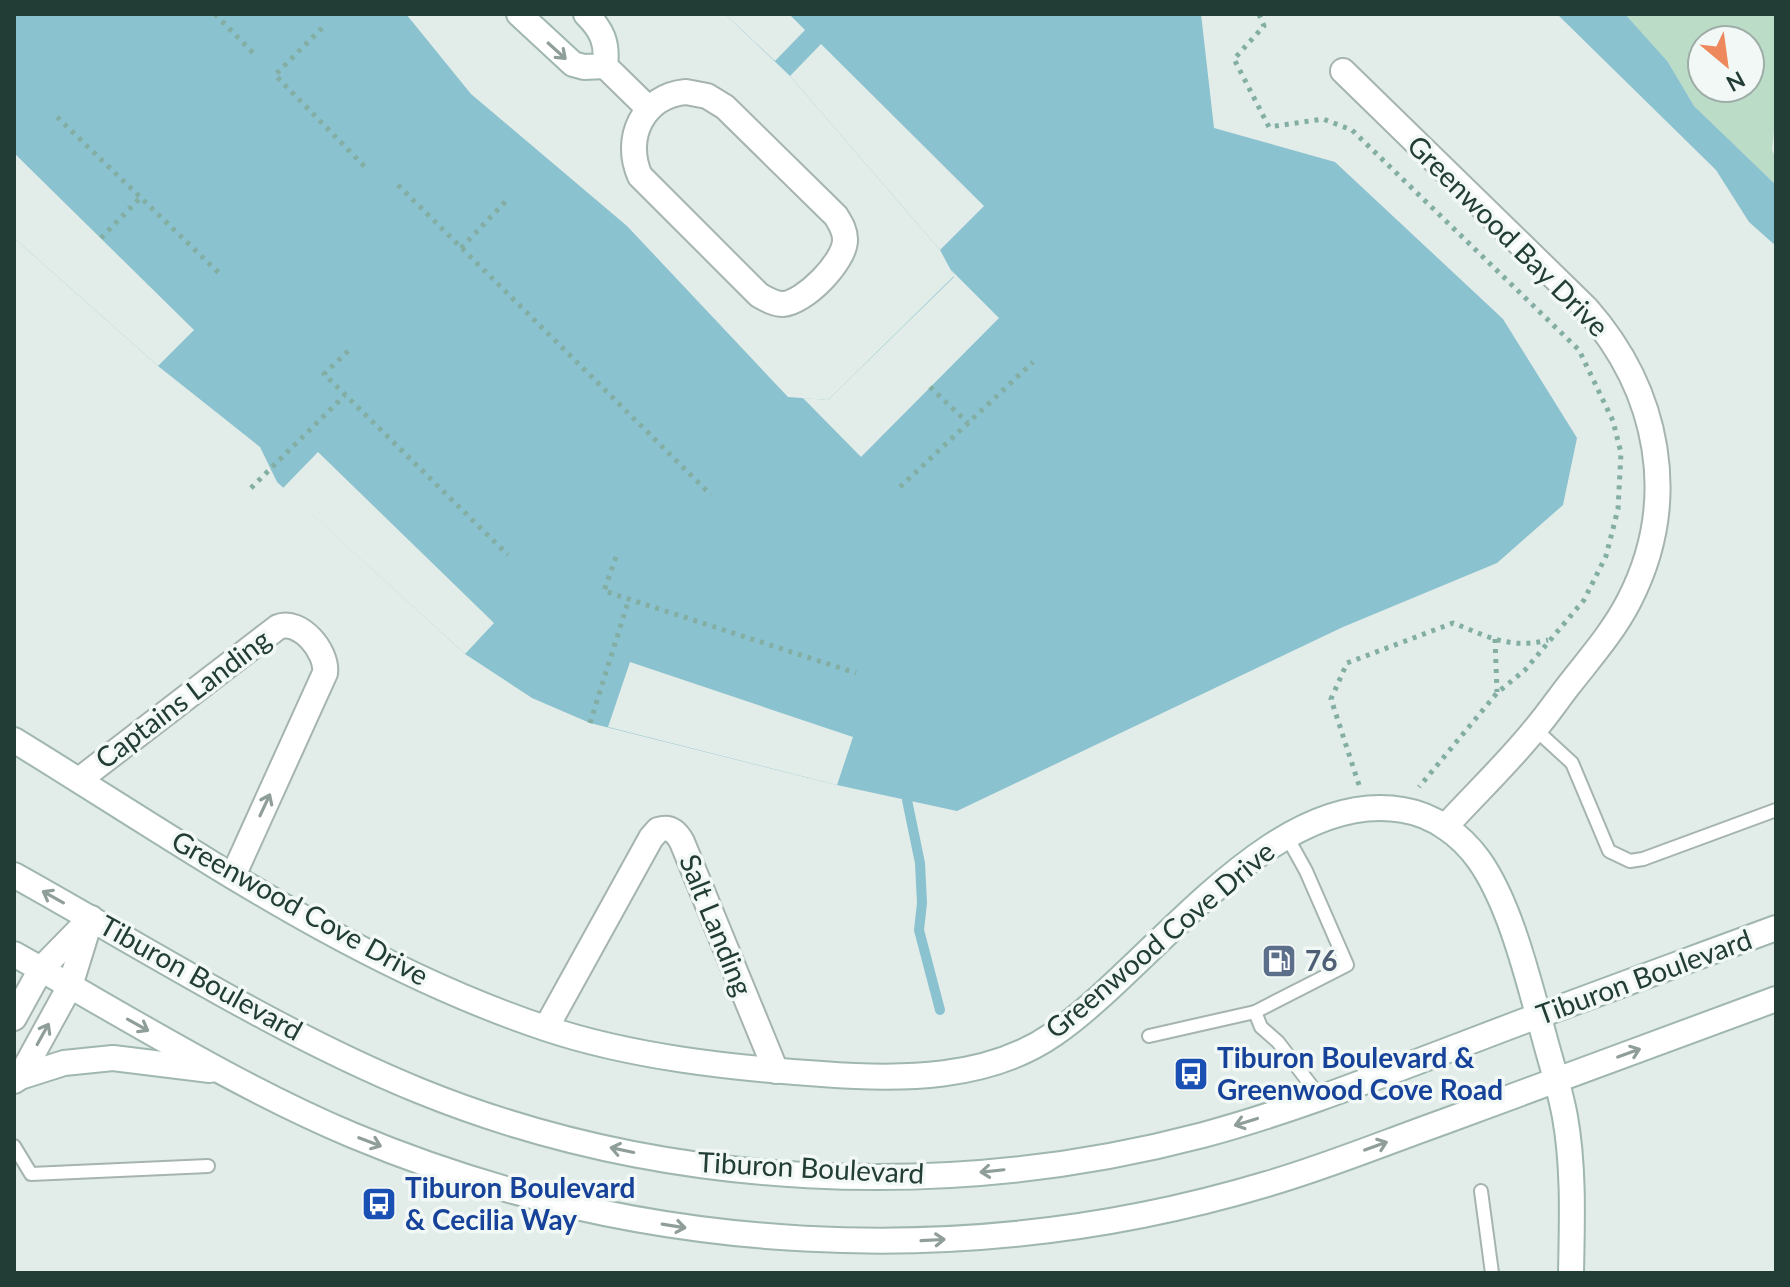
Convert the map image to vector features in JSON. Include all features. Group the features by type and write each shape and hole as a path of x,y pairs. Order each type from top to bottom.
{"street":[{"path":"519,14 573,64 605,66 649,109"},
{"path":"586,14 603,34 605,66"},
{"name":"Greenwood Bay Drive","path":"1343,71 1607,332 1641,393 1656,452 1655,515 1642,570 1630,600 1535,729 1445,827"},
{"path":"686,92 707,96 725,107 836,216 845,238 844,250 837,262 805,295 783,304 759,295 640,176 635,165 633,145 638,124 649,109 665,96 686,92"},
{"name":"Captains Landing","path":"79,780 278,627 288,624 298,628 322,652 326,662 325,673 233,876"},
{"name":"Greenwood Cove Drive","path":"14,740 233,876 379,959 462,996 546,1028 595,1042 776,1071 859,1077 967,1070 1012,1055 1051,1036 1263,851 1286,835 1326,816 1367,808 1401,809 1431,818 1477,857 1489,876 1521,959 1556,1080 1569,1145 1571,1273"},
{"name":"Salt Landing","path":"546,1028 651,838 658,830 669,828 682,842 776,1071"},
{"name":"Tiburon Boulevard","path":"14,875 292,1030 421,1091 554,1135 622,1151 693,1163 834,1176 904,1177 974,1173 1059,1163 1183,1140 1320,1097 1776,928"},
{"path":"14,1018 41,969 91,918"},
{"path":"17,1079 70,986 91,918"},
{"path":"14,954 222,1072 315,1119 459,1174 558,1203 713,1231 784,1238 914,1242 1056,1230 1197,1203 1302,1173 1776,999"},
{"path":"17,1079 64,1063 113,1058 222,1072"}],"lane":[{"path":"1535,729 1572,763 1609,851 1630,861 1776,810"},
{"path":"1149,1036 1255,1012 1347,965 1306,871 1286,835"},
{"path":"1255,1012 1261,1027 1278,1042 1320,1097"},
{"path":"14,1146 31,1174 208,1166"},
{"path":"1481,1191 1492,1273"}],"path":[{"path":"215,14 256,56"},
{"path":"1259,14 1264,26 1234,59 1269,127 1323,119 1352,130 1579,350 1613,421 1621,453 1618,509 1606,556 1584,600 1525,670 1497,693 1401,809"},
{"path":"322,28 275,75 368,170"},
{"path":"57,117 220,274"},
{"path":"398,185 711,495"},
{"path":"101,238 141,197"},
{"path":"461,248 507,200"},
{"path":"348,351 324,374 508,555"},
{"path":"900,487 1033,362"},
{"path":"930,387 968,423"},
{"path":"251,488 345,395"},
{"path":"616,557 604,591 856,673"},
{"path":"590,723 629,599"},
{"path":"1367,808 1331,699 1347,663 1453,623 1495,639 1525,646 1549,640"},
{"path":"1495,639 1497,693"}],"green space":[{"path":"1625,14 1776,14 1776,113 1772,150 1776,159 1776,185 1693,104 1766,104 1766,24 1686,24 1686,92 1668,62"}],"water":[{"path":"14,14 406,14 471,94 627,226 788,397 828,400 954,276 940,250 790,76 725,14 1201,14 1214,128 1335,162 1503,319 1577,438 1563,505 1497,563 1343,627 957,811 837,785 590,723 532,698 465,654 277,482 260,447 158,366 14,238"},
{"path":"1557,14 1625,14 1668,62 1686,92 1686,104 1693,104 1776,185 1776,246 1749,222 1716,170"}],"pier":[{"path":"725,14 789,14 805,30 775,61"},
{"path":"821,44 984,206 940,250 790,76"},
{"path":"14,153 194,330 158,366 14,238"},
{"path":"951,270 999,318 861,457 803,398 828,400 954,277"},
{"path":"318,452 494,623 465,654 283,488"},
{"path":"630,662 853,737 837,785 608,727"}],"waterway":[{"path":"907,800 920,863 922,903 919,930 940,1010"}],"place":[{"name":"76","path":"1279,961"},
{"name":"Tiburon Boulevard & Greenwood Cove Road","path":"1191,1074"},
{"name":"Tiburon Boulevard & Cecilia Way","path":"379,1204"}]}
